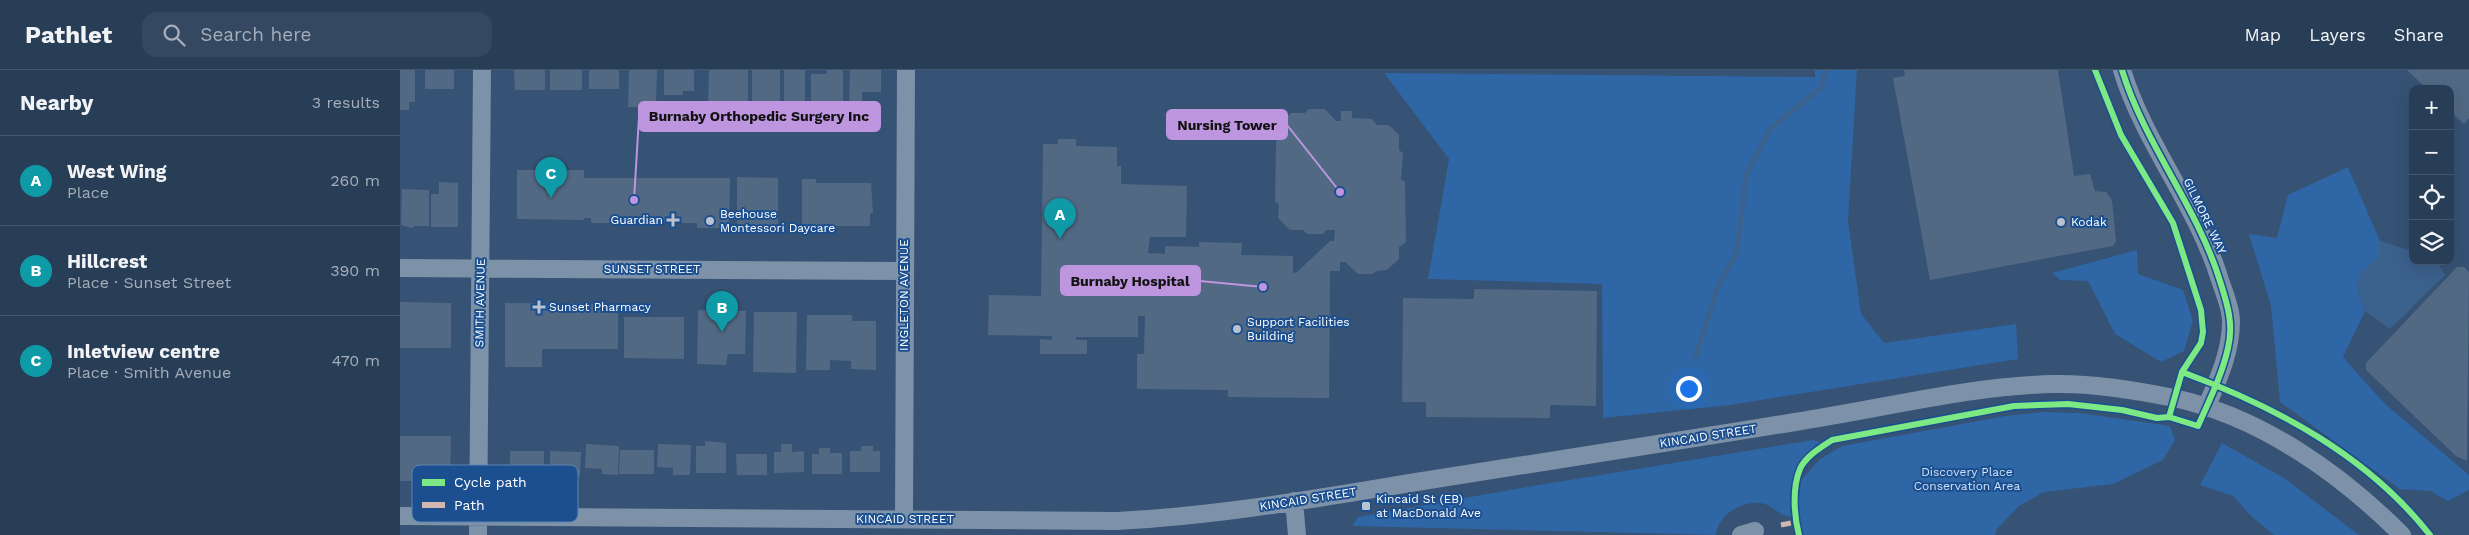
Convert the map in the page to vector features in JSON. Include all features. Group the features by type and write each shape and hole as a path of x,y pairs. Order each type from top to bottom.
{"street":[{"name":"SMITH AVENUE","path":"478,465 482,70"},
{"name":"INGLETON AVENUE","path":"904,519 906,70"},
{"name":"GILMORE WAY","path":"2122,70 2150,136 2203,233 2214,258 2231,318 2229,347 2206,408"},
{"name":"SUNSET STREET","path":"400,268 904,271"},
{"name":"KINCAID STREET","path":"578,517 1117,521 1162,519 1294,502 1801,422 1990,389 2049,384 2086,385 2156,394 2206,408 2256,429 2296,450 2348,486 2402,535"},
{"path":"1294,502 1297,535"},
{"name":"SMITH AVENUE","path":"478,522 478,535"}],"green space":[{"path":"1815,70 1857,70 1848,221 1861,314 1884,343 2016,324 2018,359 1730,405 1603,418 1602,284 1428,279 1449,159 1384,73 1815,77"},
{"path":"2348,167 2380,241 2379,257 2361,274 2357,288 2365,311 2343,357 2384,403 2469,475 2469,490 2448,501 2430,491 2400,489 2280,402 2271,306 2249,234 2277,238 2288,195"},
{"path":"2137,250 2138,274 2183,290 2193,321 2184,351 2161,362 2115,334 2088,281 2060,280 2052,273"},
{"name":"Discovery Place Conservation Area","path":"2043,412 2079,413 2170,426 2175,440 2163,460 2113,484 2044,492 2019,506 1997,529 1995,535 1795,535 1801,480 1820,459 1842,446 2005,416"},
{"path":"1813,440 1823,443 1805,458 1796,474 1793,517 1785,516 1765,504 1749,503 1727,514 1718,527 1716,535 1352,526 1358,517"},
{"path":"2222,443 2284,478 2359,535 2274,535 2251,516 2233,496 2200,485"}],"shaded area":[{"path":"2380,241 2409,250 2409,265 2439,265 2445,275 2390,329 2365,311 2357,288 2361,274 2378,257"}],"building":[{"path":"400,70 415,70 415,102 409,102 409,110 400,110"},
{"path":"425,70 454,70 454,89 425,89"},
{"path":"514,70 545,70 545,90 515,90"},
{"path":"550,70 582,70 582,90 550,90"},
{"path":"589,70 619,70 619,89 589,89"},
{"path":"629,70 657,70 656,107 628,107"},
{"path":"664,70 694,70 694,91 683,91 683,95 664,95"},
{"path":"709,70 748,70 748,105 741,106 741,110 715,110 715,106 708,106"},
{"path":"752,70 780,70 780,107 752,107"},
{"path":"784,70 805,70 805,115 784,114"},
{"path":"827,70 843,70 843,103 822,102 822,108 811,107 811,74 827,74"},
{"path":"850,70 881,70 881,92 862,92 862,103 849,103"},
{"path":"1904,70 2058,70 2074,176 2090,174 2095,191 2106,192 2112,200 2116,241 2113,246 1930,280 1893,78 1905,76"},
{"path":"2407,70 2469,70 2469,118 2464,124 2454,115 2454,85 2423,85"},
{"path":"1309,109 1325,109 1336,121 1341,121 1341,111 1352,111 1352,118 1372,119 1377,125 1389,125 1399,135 1399,150 1403,153 1401,179 1405,182 1406,242 1399,247 1399,259 1387,270 1376,271 1373,274 1358,274 1345,262 1340,262 1340,271 1330,271 1329,398 1228,397 1228,390 1137,389 1137,354 1144,354 1145,316 1138,316 1138,337 1076,337 1076,340 1087,340 1087,354 1040,354 1040,339 1052,340 1052,336 988,335 989,295 1041,296 1043,144 1058,144 1058,139 1076,139 1076,146 1117,147 1117,166 1121,166 1121,184 1187,186 1186,237 1150,237 1148,253 1165,254 1165,246 1199,247 1199,242 1242,243 1241,255 1293,256 1293,273 1297,272 1330,241 1334,241 1335,230 1326,230 1323,234 1307,234 1303,230 1290,230 1278,218 1279,205 1275,201 1276,142 1279,138 1280,124 1291,113 1305,113"},
{"path":"1197,122 1205,122 1204,140 1197,140"},
{"path":"1208,122 1215,123 1215,140 1207,140"},
{"path":"517,170 584,170 584,178 730,178 729,228 697,228 697,223 591,223 591,218 584,218 584,220 517,219"},
{"path":"737,177 778,178 778,227 737,227"},
{"path":"802,179 816,179 816,183 871,183 873,213 870,213 870,226 815,226 815,228 802,228"},
{"path":"439,182 458,183 458,227 431,227 431,194 439,194"},
{"path":"402,189 429,190 429,226 415,226 412,228 401,225"},
{"path":"2457,267 2464,267 2469,272 2467,461 2456,456 2366,370 2366,363"},
{"path":"1474,289 1597,291 1596,406 1550,405 1550,418 1426,417 1426,402 1402,402 1403,298 1474,299"},
{"path":"400,302 451,303 451,348 400,348"},
{"path":"505,303 618,304 618,349 542,349 542,367 505,367"},
{"path":"698,310 746,311 745,354 728,354 726,365 697,364"},
{"path":"754,312 797,312 796,373 753,372"},
{"path":"807,315 852,315 852,321 876,321 876,370 851,369 851,361 830,360 830,370 806,370"},
{"path":"624,317 684,317 684,359 624,358"},
{"path":"400,436 451,436 450,465 412,465 412,481 400,481"},
{"path":"705,441 726,443 726,473 696,473 696,446 705,446"},
{"path":"586,444 619,446 618,475 602,474 602,469 585,468"},
{"path":"658,444 691,445 690,475 673,475 673,468 657,467"},
{"path":"781,444 792,444 792,452 804,451 804,472 774,473 774,452 781,452"},
{"path":"861,446 873,446 873,451 880,451 880,472 850,472 850,451 861,451"},
{"path":"819,448 830,448 830,453 842,453 842,474 812,474 812,454 819,454"},
{"path":"620,450 654,450 654,474 619,474"},
{"path":"510,451 544,451 544,465 510,465"},
{"path":"550,451 581,452 580,476 578,476 578,465 550,465"},
{"path":"736,454 767,454 767,475 737,475"}],"waterway":[{"path":"1696,356 1718,286 1737,252 1746,176 1770,129 1821,88 1826,70"}],"marked path":[{"path":"1781,525 1796,522"}],"cycle path":[{"path":"1799,535 1795,502 1797,477 1802,465 1809,456 1832,440 2014,406 2068,404 2122,410 2157,418 2169,417 2182,372 2201,343 2203,332 2201,310 2173,223 2121,135 2095,70"},
{"path":"2122,70 2144,124 2210,253 2223,289 2229,314 2230,339 2225,358 2215,388 2198,426 2169,417"},
{"path":"2182,372 2252,401 2318,437 2349,457 2405,506 2430,535"}],"place":[{"name":"Nursing Tower","path":"1340,192"},
{"name":"Inletview centre","path":"551,198"},
{"name":"Burnaby Orthopedic Surgery Inc","path":"634,200"},
{"name":"Guardian","path":"673,220"},
{"name":"Beehouse Montessori Daycare","path":"710,221"},
{"name":"Kodak","path":"2061,222"},
{"name":"West Wing","path":"1060,239"},
{"name":"Burnaby Hospital","path":"1263,287"},
{"name":"Sunset Pharmacy","path":"539,307"},
{"name":"Support Facilities Building","path":"1237,329"},
{"name":"Hillcrest","path":"722,332"},
{"name":"Kincaid St (EB) at MacDonald Ave","path":"1366,506"}]}
